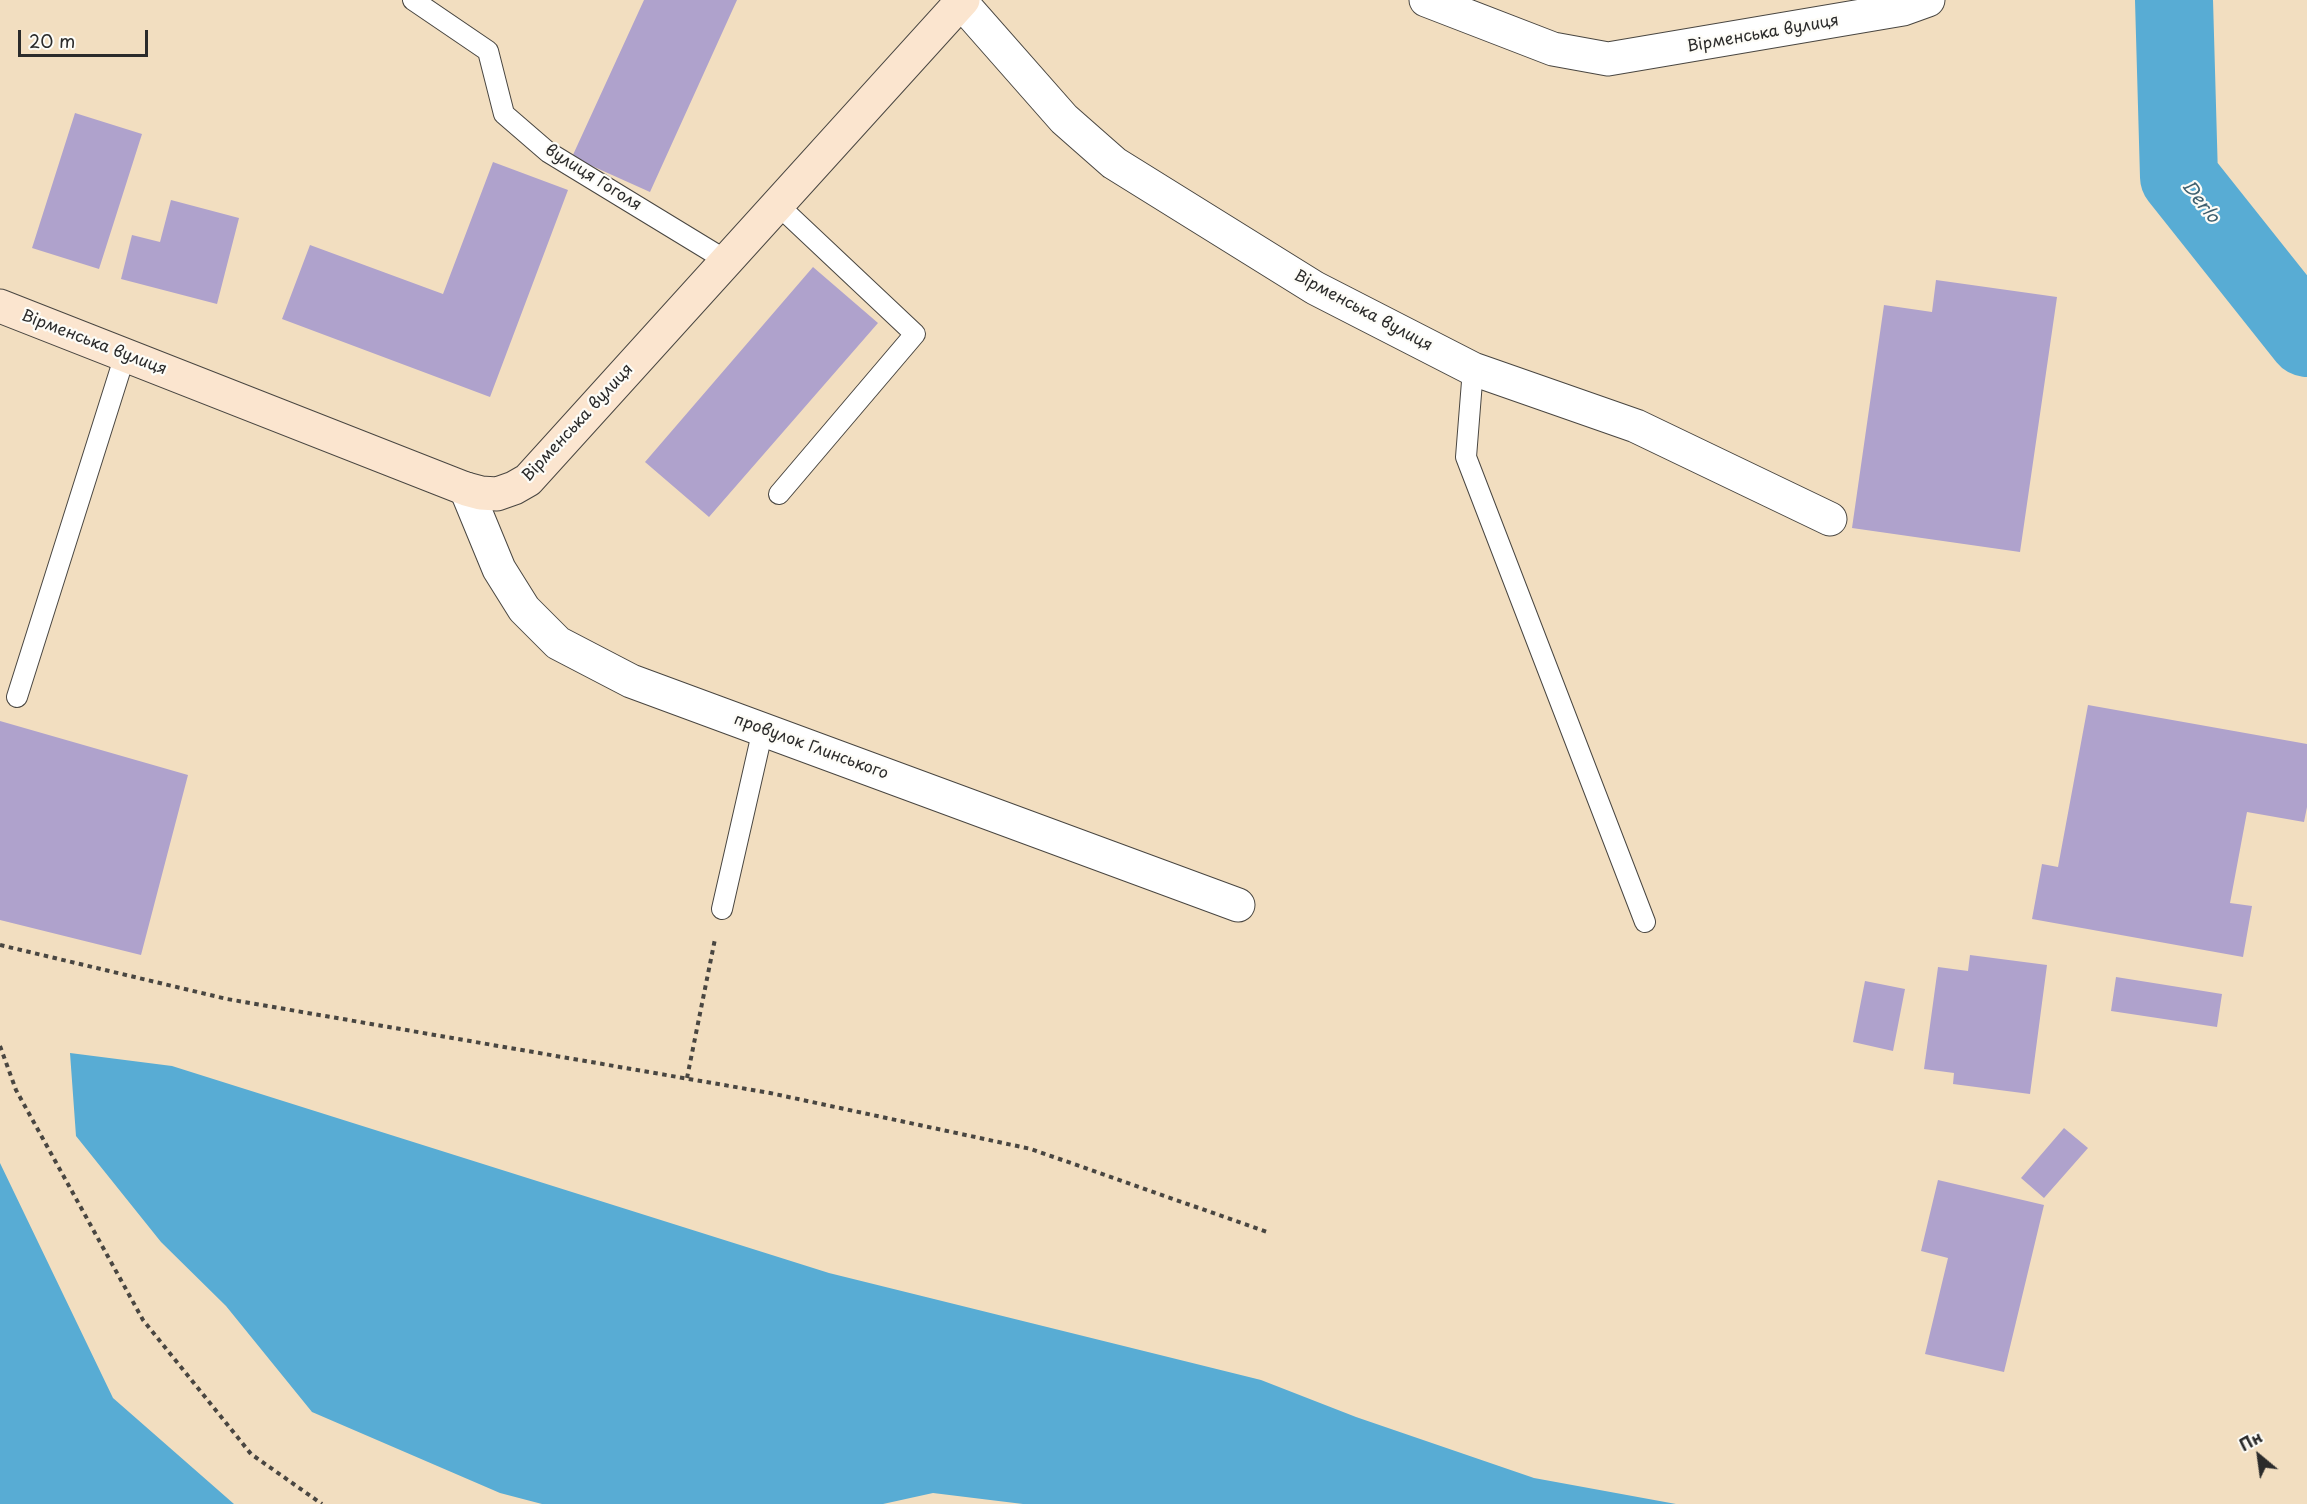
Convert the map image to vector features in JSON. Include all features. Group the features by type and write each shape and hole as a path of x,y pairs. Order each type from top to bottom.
{"main road":[{"name":"Вірменська вулиця","path":"0,306 466,489 498,494 528,480 962,1"}],"street":[{"name":"Вірменська вулиця","path":"1426,0 1553,49 1608,59 1903,9 1928,0"},
{"name":"Вірменська вулиця","path":"962,1 1064,119 1114,163 1315,288 1473,369 1636,426 1830,519"},
{"name":"провулок Глинського","path":"466,489 499,569 524,609 558,644 631,681 1238,905"}],"lane":[{"name":"вулиця Гоголя","path":"413,0 488,51 504,114 548,152 727,261"},
{"path":"777,205 915,334 779,494"},
{"path":"17,697 125,355"},
{"path":"1473,369 1466,457 1645,922"},
{"path":"722,909 763,729"}],"path":[{"path":"687,1078 722,909"},
{"path":"0,945 227,999 770,1093 1031,1149 1270,1233"},
{"path":"0,1046 15,1090 143,1320 251,1454 322,1504"}],"water":[{"path":"70,1053 172,1066 829,1273 1261,1380 1356,1417 1534,1478 1676,1504 1023,1504 933,1493 883,1504 542,1504 500,1493 312,1412 226,1306 161,1242 76,1136"},
{"path":"0,1163 113,1398 234,1504 0,1504"}],"building":[{"path":"644,0 737,0 650,192 572,157"},
{"path":"75,113 142,134 99,269 32,248"},
{"path":"493,162 568,190 490,397 282,319 310,245 443,294"},
{"path":"171,200 239,218 217,304 121,279 132,235 160,242"},
{"path":"813,267 878,323 709,517 645,462"},
{"path":"1936,280 2057,297 2020,552 1852,528 1884,305 1932,312"},
{"path":"2088,705 2307,744 2307,807 2304,822 2247,812 2230,903 2252,906 2243,957 2032,919 2042,864 2058,867"},
{"path":"0,721 188,775 141,955 0,920"},
{"path":"1970,955 2047,965 2030,1094 1953,1084 1954,1073 1924,1069 1938,967 1968,971"},
{"path":"2116,977 2222,994 2217,1027 2111,1011"},
{"path":"1865,981 1905,989 1893,1051 1853,1042"},
{"path":"2064,1128 2088,1148 2044,1198 2021,1178"},
{"path":"1938,1180 2044,1205 2004,1372 1925,1354 1948,1258 1921,1251"}],"waterway":[{"name":"Derlo","path":"2174,0 2179,177 2307,338"}]}
